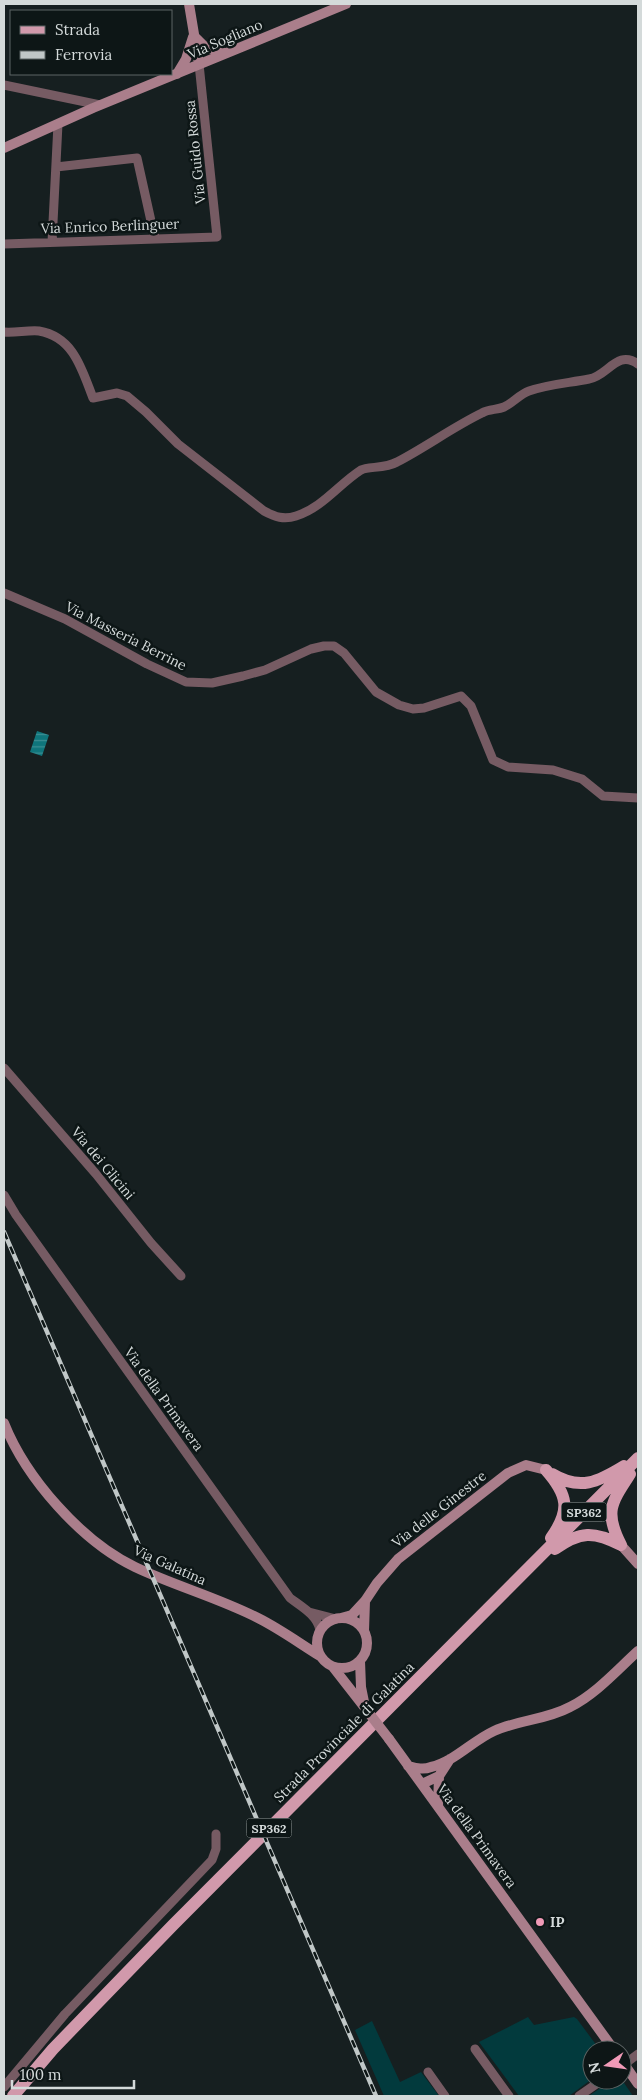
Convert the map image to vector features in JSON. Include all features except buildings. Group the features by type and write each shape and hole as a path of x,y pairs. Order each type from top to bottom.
{"main road":[{"path":"546,1470 560,1478 578,1484 596,1481 638,1459"},
{"path":"621,1545 612,1528 611,1510 616,1496 638,1459"},
{"name":"Strada Provinciale di Galatina","path":"13,2096 53,2049 173,1924 638,1459"},
{"path":"530,1566 560,1525 565,1505 560,1486 546,1470"},
{"path":"530,1566 563,1543 580,1535 604,1536 621,1545"}],"street":[{"path":"189,4 199,64"},
{"name":"Via Sogliano","path":"4,148 100,105 346,4"},
{"path":"194,34 206,48 216,52 227,53"},
{"path":"176,75 186,59 194,34"},
{"name":"Via Guido Rossa","path":"199,64 217,237"},
{"path":"4,85 100,105"},
{"path":"52,242 58,124"},
{"path":"56,167 137,158 156,239"},
{"name":"Via Enrico Berlinguer","path":"4,244 217,237"},
{"path":"4,332 38,331 62,341 77,356 93,398 117,393 126,396 146,412 178,444 264,511 274,517 286,518 307,511 363,469 388,467 484,411 505,407 526,391 589,379 598,376 616,361 626,359 638,364"},
{"name":"Via Masseria Berrine","path":"4,593 65,619 147,664 186,682 212,683 242,676 266,670 311,649 334,646 344,653 376,692 399,705 413,709 424,708 461,696 471,706 493,760 508,768 552,770 582,779 603,796 638,798"},
{"name":"Via dei Glicini","path":"4,1068 181,1276"},
{"name":"Via della Primavera","path":"4,1195 21,1222 290,1598 309,1612 319,1623 317,1648 320,1656 333,1667 389,1739 607,2040"},
{"name":"Via Galatina","path":"4,1423 22,1459 43,1490 71,1521 100,1544 134,1566 257,1618 290,1636 320,1656"},
{"name":"Via delle Ginestre","path":"339,1618 352,1615 398,1559 508,1473 526,1465 546,1470"},
{"path":"621,1545 638,1564"},
{"path":"364,1630 365,1601"},
{"name":"Via della Primavera","path":"309,1612 352,1620 364,1630 367,1639 366,1649 360,1661 360,1687 365,1708"},
{"path":"319,1634 327,1623 339,1618"},
{"name":"Via Galatina","path":"290,1636 306,1639 319,1634"},
{"path":"408,1766 421,1769 432,1767 451,1759 474,1742 495,1730 570,1708 590,1695 638,1651"},
{"path":"333,1667 347,1668 360,1661"},
{"path":"422,1784 439,1776 451,1759"},
{"path":"422,1784 432,1767"},
{"path":"438,1806 439,1776"},
{"path":"4,2087 65,2014 212,1860 216,1849 216,1834"},
{"path":"475,2049 509,2096"},
{"path":"428,2072 445,2096"}],"shaded area":[{"path":"37,731 49,735 42,756 30,752"},
{"path":"528,2017 534,2025 574,2017 593,2040 582,2040 582,2086 569,2096 519,2096 479,2042"},
{"path":"372,2021 400,2082 421,2072 439,2096 384,2096 355,2030"},
{"path":"598,2090 629,2090 633,2096 589,2096"}],"railway":[{"path":"4,1232 376,2096"}],"place":[{"name":"IP","path":"540,1922"}]}
